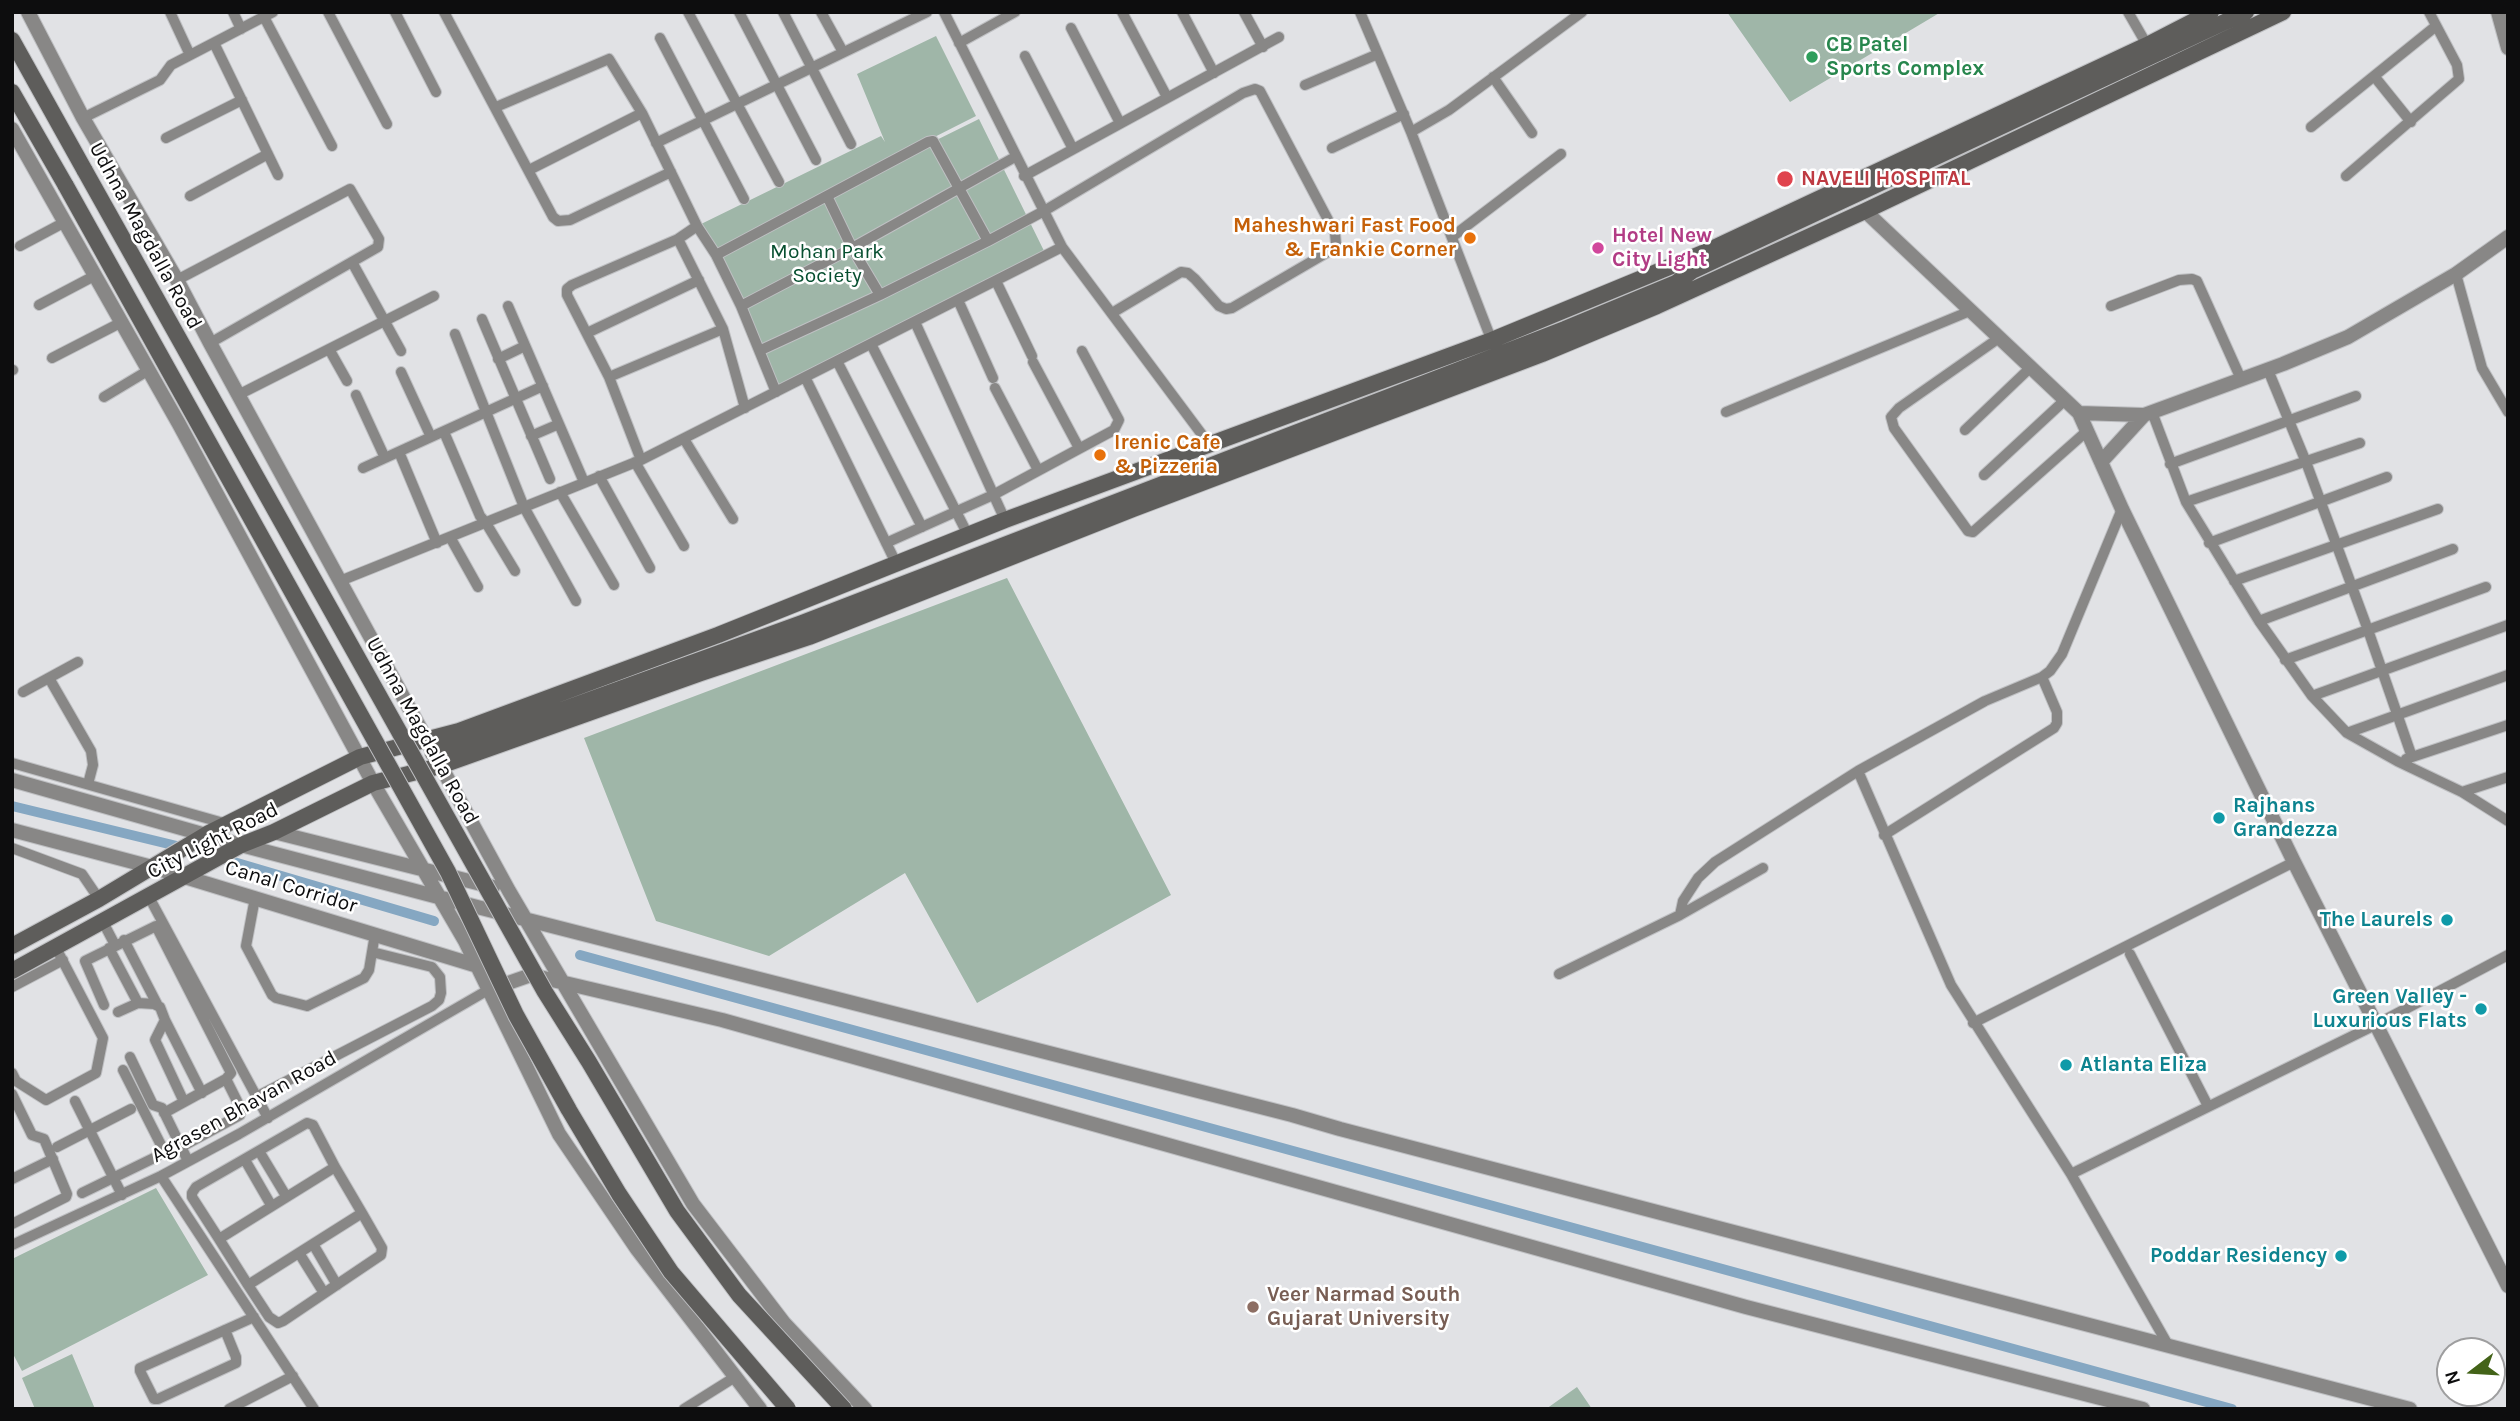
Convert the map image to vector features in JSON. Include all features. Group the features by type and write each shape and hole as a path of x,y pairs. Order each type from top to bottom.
{"main road":[{"path":"433,753 500,728 518,715 697,655 1497,352 2147,45 2211,12"},
{"path":"13,944 99,899 207,834 360,757 433,753 701,673 809,637 1133,509 1672,274 1692,271 2245,12"},
{"path":"433,753 459,731 718,635 1005,520 1209,444 1497,352 1653,308 1865,211 2283,12"},
{"name":"Udhna Magdalla Road","path":"12,40 545,992 677,1211 739,1295 844,1409"},
{"path":"12,92 448,872 516,1015 576,1122 619,1194 671,1272 788,1409"},
{"name":"City Light Road","path":"12,971 60,954 103,922 242,845 274,832 433,753"}],"street":[{"path":"28,12 83,118 177,279 509,891 693,1204 784,1323 865,1409"},
{"path":"170,12 190,55"},
{"path":"233,12 241,29"},
{"path":"328,12 387,124"},
{"path":"395,12 436,92"},
{"path":"444,12 553,217 564,221 671,172"},
{"path":"688,12 779,182"},
{"path":"739,12 816,160"},
{"path":"783,12 851,144"},
{"path":"836,12 823,15 843,52"},
{"path":"656,143 926,12"},
{"path":"944,12 1062,247 1209,444"},
{"path":"959,43 1015,12"},
{"path":"1122,12 1167,97"},
{"path":"1182,12 1214,73"},
{"path":"1244,12 1263,47"},
{"path":"1360,12 1404,114 1497,352"},
{"path":"1411,132 1449,110 1582,12"},
{"path":"2128,12 2147,45"},
{"path":"2346,176 2459,79 2457,65 2429,12"},
{"path":"2498,12 2508,48"},
{"path":"83,118 160,80 171,65 269,14 332,146"},
{"path":"2311,127 2436,26"},
{"path":"1071,28 1120,123"},
{"path":"1024,176 1279,37"},
{"path":"660,38 744,199"},
{"path":"214,43 278,175"},
{"path":"1305,85 1378,54"},
{"path":"1025,55 1073,149"},
{"path":"496,107 609,59 642,113 697,226 716,255 761,350 776,392"},
{"path":"2374,76 2411,122"},
{"path":"1493,77 1532,133"},
{"path":"761,350 988,241 1044,211 1243,93 1255,89 1264,95 1335,233 1336,244 1333,250 1232,308 1219,306 1195,279 1188,273 1181,272 1112,313"},
{"path":"166,138 242,100"},
{"path":"529,170 642,113"},
{"path":"1332,148 1404,114"},
{"path":"12,129 149,370 373,783 423,871 442,898 559,1134 637,1249 760,1409"},
{"path":"716,255 933,141 988,241"},
{"path":"1452,237 1562,154"},
{"path":"190,196 268,155"},
{"path":"741,306 852,248 1015,156"},
{"path":"177,279 350,189 380,244 210,343"},
{"path":"827,196 852,248 880,295"},
{"path":"1865,211 2079,413 2122,509 2294,862 2508,1286"},
{"path":"20,246 65,222"},
{"path":"684,546 638,461 609,377 567,295 569,286 678,239 697,226"},
{"path":"2079,413 2148,414 2268,370 2348,337 2456,274 2508,237"},
{"path":"678,239 723,329 746,408"},
{"path":"340,581 638,461 1062,247"},
{"path":"352,261 401,351"},
{"path":"2456,274 2482,368 2508,412"},
{"path":"39,305 96,275"},
{"path":"587,333 699,280"},
{"path":"2111,306 2179,280 2197,281 2241,379"},
{"path":"996,281 1032,359 1079,449"},
{"path":"238,395 434,296"},
{"path":"958,300 994,383 1038,470"},
{"path":"508,306 584,482"},
{"path":"1726,412 1970,311"},
{"path":"482,319 550,479"},
{"path":"52,358 122,322"},
{"path":"915,322 1005,520"},
{"path":"609,377 723,329"},
{"path":"455,334 524,507 576,601"},
{"path":"1998,338 1899,408 1891,417 1894,428 1968,531 1973,532 2087,431"},
{"path":"871,344 968,536"},
{"path":"498,359 525,346"},
{"path":"329,349 347,381"},
{"path":"887,543 993,495 1114,429 1119,420 1082,351"},
{"path":"837,361 922,527"},
{"path":"1965,430 2031,367"},
{"path":"104,397 149,370"},
{"path":"2268,370 2306,462 2412,757"},
{"path":"401,372 431,437"},
{"path":"805,377 896,563"},
{"path":"363,468 543,386"},
{"path":"356,395 385,458"},
{"path":"2170,464 2356,396"},
{"path":"1984,474 2065,400"},
{"path":"2101,462 2148,414"},
{"path":"2148,414 2186,502 2209,543 2312,696 2347,733 2462,792 2508,821"},
{"path":"531,436 559,424"},
{"path":"444,432 478,513 515,571"},
{"path":"684,439 733,519"},
{"path":"2186,502 2360,443"},
{"path":"399,452 437,543"},
{"path":"599,476 650,568"},
{"path":"2209,543 2387,477"},
{"path":"560,492 614,585"},
{"path":"1680,915 1687,895 1708,867 1858,771 1985,701 2042,677 2062,654 2122,509"},
{"path":"2234,581 2438,509"},
{"path":"450,537 478,587"},
{"path":"2259,621 2453,549"},
{"path":"2286,660 2486,587"},
{"path":"2312,696 2508,625"},
{"path":"23,692 78,662"},
{"path":"2347,733 2508,675"},
{"path":"1884,835 2054,728 2057,712 2042,677"},
{"path":"49,678 91,751 93,765 88,784"},
{"path":"2397,761 2508,725"},
{"path":"12,763 227,824"},
{"path":"1858,771 1951,985 2071,1174 2168,1345"},
{"path":"2462,792 2508,777"},
{"path":"12,780 442,898 1292,1115 2410,1409"},
{"name":"Canal Corridor","path":"12,830 152,867 476,965 514,979"},
{"path":"274,832 509,891"},
{"path":"12,848 82,874 99,899"},
{"path":"1973,1023 2294,862"},
{"path":"1559,974 1680,915 1763,868"},
{"path":"149,897 268,1118"},
{"path":"255,898 246,946 276,998 307,1006 364,978 369,970 375,934"},
{"path":"103,922 162,1011 202,1093"},
{"path":"104,1005 84,963 151,926 157,928 231,1073 226,1079 164,1113"},
{"path":"116,944 138,1003"},
{"path":"256,1097 439,1000 442,993 440,978 432,967 372,952"},
{"path":"12,987 60,954 103,1038 96,1073 46,1100 16,1081 12,1073"},
{"path":"2130,954 2208,1107"},
{"path":"2071,1174 2375,1025 2508,955"},
{"path":"488,990 531,975 722,1020 1746,1307 2143,1409"},
{"name":"Agrasen Bhavan Road","path":"12,1245 161,1176 268,1118 488,990"},
{"path":"118,1012 138,1003 157,1004"},
{"path":"165,1020 155,1040 184,1102"},
{"path":"130,1057 153,1105 162,1108 188,1161"},
{"path":"82,1193 156,1157 161,1152 161,1145 123,1070"},
{"path":"181,1147 240,1115 241,1109 226,1079"},
{"path":"12,1094 32,1135 44,1139 66,1187 66,1197 15,1223 25,1239"},
{"path":"75,1101 122,1195"},
{"path":"58,1147 131,1110"},
{"path":"161,1176 224,1259 248,1285 269,1317 278,1322 383,1252 310,1123 196,1186 192,1197 219,1238 224,1259 254,1317 314,1409"},
{"path":"239,1134 252,1155 286,1196"},
{"path":"252,1155 271,1205"},
{"path":"12,1179 53,1159"},
{"path":"219,1238 335,1167"},
{"path":"248,1285 362,1213"},
{"path":"313,1244 337,1284"},
{"path":"299,1253 324,1293"},
{"path":"225,1330 236,1363 154,1399 140,1371 141,1367 254,1317"},
{"path":"229,1409 293,1376"},
{"path":"684,1409 736,1377"}],"green space":[{"name":"CB Patel Sports Complex","path":"1727,12 1941,12 1790,102"},
{"name":"Mohan Park Society","path":"936,36 976,116 893,158 894,161 979,119 1047,257 778,391 697,226 881,136 885,142 857,74"},
{"path":"1007,578 1171,895 977,1003 905,873 769,956 656,921 584,738"},
{"path":"156,1188 208,1275 22,1371 12,1352 12,1259"},
{"path":"72,1354 95,1409 35,1409 22,1378"},
{"path":"1577,1387 1592,1409 1546,1409"}],"waterway":[{"path":"12,806 181,847"},
{"path":"227,860 434,921"},
{"path":"580,955 2232,1409"}],"place":[{"name":"CB Patel Sports Complex","path":"1812,57"},
{"name":"NAVELI HOSPITAL","path":"1785,179"},
{"name":"Maheshwari Fast Food & Frankie Corner","path":"1470,238"},
{"name":"Hotel New City Light","path":"1598,248"},
{"name":"Irenic Cafe & Pizzeria","path":"1100,455"},
{"name":"Rajhans Grandezza","path":"2219,818"},
{"name":"The Laurels","path":"2447,920"},
{"name":"Green Valley - Luxurious Flats","path":"2481,1009"},
{"name":"Atlanta Eliza","path":"2066,1065"},
{"name":"Poddar Residency","path":"2341,1256"},
{"name":"Veer Narmad South Gujarat University","path":"1253,1307"}]}
